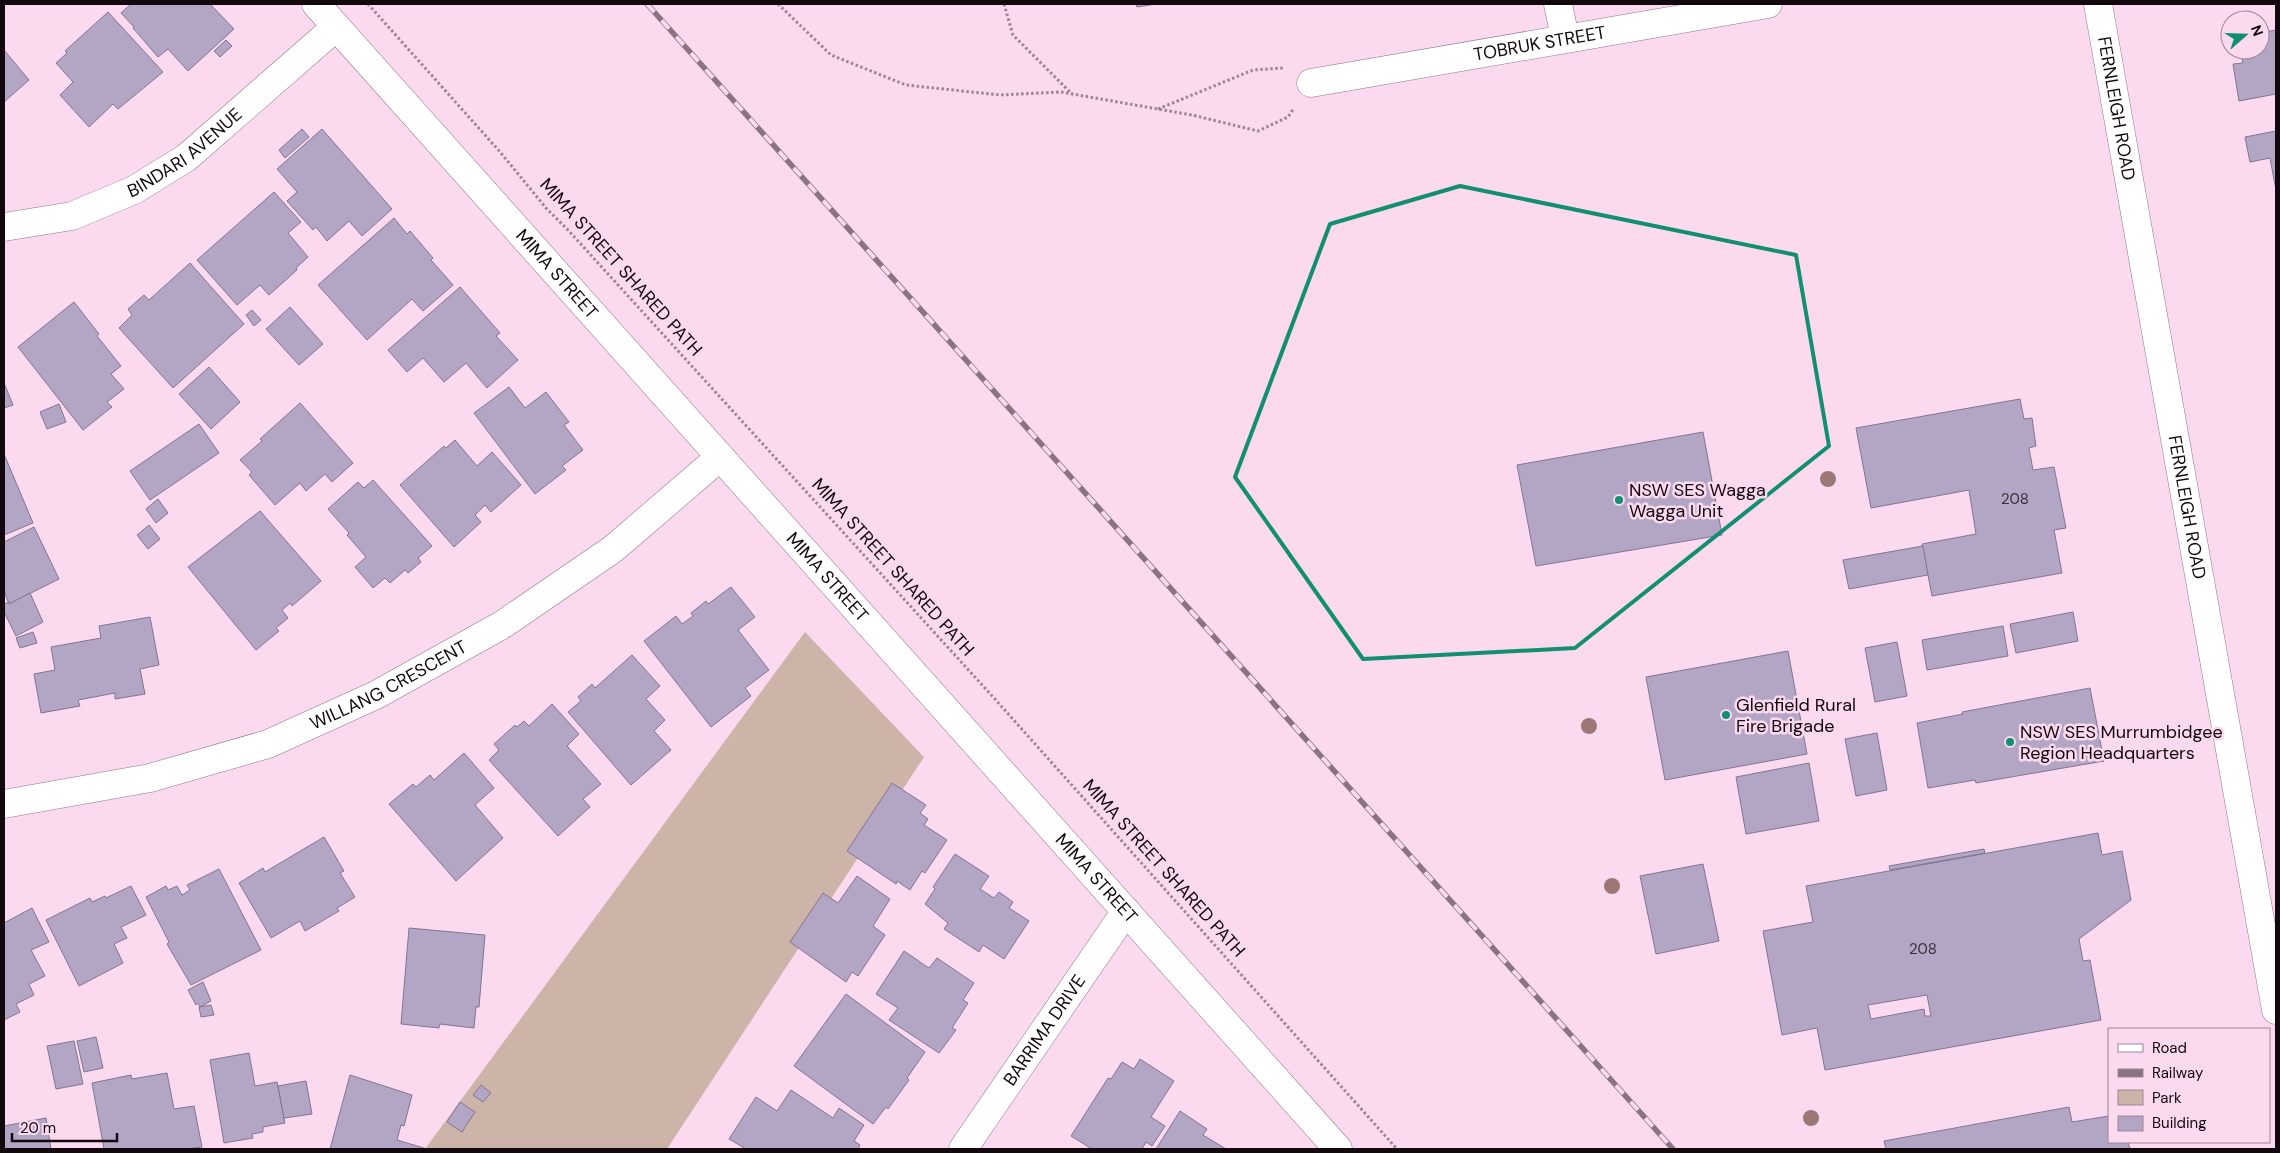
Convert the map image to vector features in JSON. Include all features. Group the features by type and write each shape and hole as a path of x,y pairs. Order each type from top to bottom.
{"street":[{"name":"MIMA STREET","path":"316,4 1338,1149"},
{"path":"1558,4 1564,38"},
{"name":"TOBRUK STREET","path":"1311,82 1768,4"},
{"name":"FERNLEIGH ROAD","path":"2098,4 2276,1010"},
{"name":"BINDARI AVENUE","path":"4,227 72,216 134,190 186,158 336,27"},
{"name":"WILLANG CRESCENT","path":"4,804 150,778 268,744 376,695 502,625 613,549 720,457"},
{"name":"BARRIMA DRIVE","path":"963,1149 1126,911"}],"path":[{"name":"MIMA STREET SHARED PATH","path":"368,4 501,153 546,208 772,453 1397,1149"},
{"path":"778,4 831,55 906,85 1000,95 1061,92 1158,109 1258,131 1288,117 1311,82 1292,68 1253,70 1158,109"},
{"path":"1004,4 1013,35 1073,94"}],"highlighted area":[{"path":"1460,186 1796,255 1829,446 1575,648 1363,659 1235,477 1330,224"}],"green space":[{"path":"805,632 924,757 667,1149 425,1149"}],"building":[{"path":"131,4 210,4 234,29 188,71 168,49 158,57 133,28 121,13"},
{"path":"1136,4 1156,4 1137,7"},
{"path":"108,12 163,72 118,109 113,104 89,127 60,95 73,82 56,63 67,53 65,51"},
{"path":"2276,30 2276,94 2239,101 2233,64 2243,63 2242,60 2270,60 2270,31"},
{"path":"226,40 232,46 220,57 214,51"},
{"path":"4,50 29,80 4,102"},
{"path":"302,129 309,137 285,158 279,150"},
{"path":"322,129 392,209 362,236 349,221 327,241 316,227 313,230 287,201 297,192 277,169"},
{"path":"2276,131 2276,190 2270,158 2250,162 2245,137"},
{"path":"274,192 301,222 288,233 308,257 296,268 297,270 269,295 260,285 237,305 197,260"},
{"path":"394,218 407,234 410,231 433,258 431,260 453,285 423,311 412,299 367,340 318,285"},
{"path":"190,263 244,324 173,388 119,328 132,315 128,309 144,295 149,300"},
{"path":"460,287 500,333 496,336 518,360 487,388 466,363 444,382 423,358 407,372 388,350"},
{"path":"74,302 99,334 97,336 121,366 111,374 124,389 107,402 112,407 83,430 18,347"},
{"path":"290,307 323,344 299,365 266,329"},
{"path":"252,310 261,320 254,326 246,315"},
{"path":"209,367 240,402 211,429 179,394"},
{"path":"4,383 13,405 4,408"},
{"path":"509,387 525,408 546,392 569,422 564,425 583,450 562,466 566,470 535,494 474,413"},
{"path":"2020,399 2024,419 2032,418 2036,446 2029,448 2033,470 2054,467 2066,528 2054,530 2062,573 1932,596 1922,544 1976,534 1969,490 1871,508 1856,428"},
{"path":"300,403 353,463 332,482 325,474 306,491 300,483 275,505 249,475 252,472 240,460"},
{"path":"59,404 66,422 47,429 40,412"},
{"path":"199,424 219,453 150,500 130,471"},
{"name":"NSW SES Wagga Wagga Unit","path":"1703,432 1722,535 1536,566 1517,465"},
{"path":"455,440 477,466 492,452 521,485 491,512 485,505 475,515 481,522 454,547 400,485 444,446 446,448"},
{"path":"4,454 33,523 4,535"},
{"path":"373,480 432,546 418,558 421,562 408,573 405,570 390,583 385,578 373,588 355,567 366,557 347,535 349,533 328,509 358,482 364,488"},
{"path":"158,499 168,513 156,523 146,509"},
{"path":"260,511 321,581 292,606 290,603 282,610 288,618 276,628 279,631 256,650 188,567"},
{"path":"149,525 160,539 148,549 137,535"},
{"path":"34,527 59,579 9,604 4,591 4,542"},
{"path":"1923,546 1928,575 1849,589 1843,560"},
{"path":"731,587 755,617 738,630 769,670 745,688 751,696 711,727 644,641 676,616 682,624 693,616 691,613 706,601 708,604"},
{"path":"30,593 43,622 16,636 4,612 4,604 9,602 9,604"},
{"path":"2073,612 2078,641 2016,653 2010,624"},
{"path":"150,617 159,665 140,669 145,694 115,699 115,693 78,700 80,706 41,713 34,674 55,670 51,647 101,638 99,626"},
{"path":"2003,626 2008,656 1927,670 1922,640"},
{"path":"33,632 37,643 20,648 16,638"},
{"path":"1897,642 1907,696 1875,702 1865,648"},
{"name":"Glenfield Rural Fire Brigade","path":"1788,651 1807,754 1665,780 1646,677"},
{"path":"632,655 660,686 646,699 665,720 654,731 671,750 631,785 568,712 581,701 578,697 592,684 595,688"},
{"name":"NSW SES Murrumbidgee Region Headquarters","path":"2090,688 2104,761 1976,783 1975,780 1928,788 1917,723 1963,714 1962,712"},
{"path":"552,704 579,734 567,746 601,784 583,799 590,807 558,836 489,760 499,750 494,744 515,725 517,727 524,721 529,726"},
{"path":"1877,733 1887,790 1856,796 1845,739"},
{"path":"464,753 494,788 475,805 503,838 456,881 389,804 413,784 416,787 430,775 434,780"},
{"path":"1809,763 1819,821 1746,834 1736,777"},
{"path":"892,783 926,805 920,813 928,819 924,825 947,840 925,873 922,871 910,890 897,881 896,884 847,851"},
{"path":"2098,833 2102,855 2122,851 2131,900 2079,939 2083,961 2090,960 2101,1020 1825,1070 1817,1028 1782,1035 1763,931 1813,922 1806,886","holes":["1927,995 1931,1016 1925,1016 1924,1009 1871,1019 1868,1005"]},
{"path":"324,837 344,871 340,873 355,897 337,908 339,911 305,931 300,921 271,938 239,883 263,868 265,872"},
{"path":"1984,849 1985,853 1890,870 1889,866"},
{"path":"955,854 989,876 980,889 994,898 999,892 1013,902 1009,908 1029,921 1004,959 983,945 979,952 944,929 948,923 925,904 935,889 933,887"},
{"path":"1703,864 1719,941 1656,954 1640,876"},
{"path":"219,869 261,950 191,985 167,944 169,942 146,897 166,886 168,890 177,886 182,895 190,890 187,885"},
{"path":"857,876 890,899 873,926 885,935 858,976 852,972 846,982 790,942 823,893 838,903"},
{"path":"131,886 146,915 121,927 127,938 114,944 123,963 79,986 46,920 90,898 92,902 105,896 106,898"},
{"path":"32,908 49,942 31,950 45,976 29,984 34,995 16,1004 20,1012 4,1020 4,923"},
{"path":"409,928 485,935 479,1007 476,1007 474,1028 440,1024 439,1028 401,1024"},
{"path":"904,951 929,968 937,958 974,983 963,1000 968,1003 952,1028 956,1030 939,1053 889,1020 898,1008 876,994"},
{"path":"203,982 211,1001 200,1007 198,1003 196,1005 188,990"},
{"path":"846,994 925,1052 907,1078 909,1080 888,1109 886,1107 873,1124 794,1066"},
{"path":"211,1005 214,1015 201,1017 199,1007"},
{"path":"96,1037 103,1068 84,1072 77,1041"},
{"path":"74,1041 83,1084 56,1089 47,1046"},
{"path":"249,1053 255,1086 277,1082 285,1123 263,1127 263,1132 252,1134 253,1138 224,1143 210,1060"},
{"path":"1140,1059 1174,1081 1151,1117 1165,1126 1152,1146 1146,1142 1142,1149 1092,1149 1071,1136 1108,1078 1111,1079 1122,1062 1134,1069"},
{"path":"167,1073 174,1109 194,1106 202,1147 188,1149 104,1149 92,1083 131,1075 132,1079"},
{"path":"350,1075 412,1095 404,1126 401,1125 397,1140 427,1149 330,1149"},
{"path":"306,1081 312,1114 284,1118 278,1086"},
{"path":"481,1085 491,1093 483,1102 473,1095"},
{"path":"791,1090 833,1118 839,1108 864,1125 854,1141 860,1145 858,1149 746,1149 729,1139 756,1097 777,1111"},
{"path":"460,1102 475,1112 462,1132 447,1122"},
{"path":"2069,1107 2072,1122 2108,1116 2108,1143 2128,1143 2130,1149 1886,1149 1884,1141"},
{"path":"1180,1111 1207,1129 1203,1135 1226,1149 1156,1149"},
{"path":"46,1118 51,1149 4,1149 4,1126"}],"railway":[{"path":"647,4 1673,1149"}],"place":[{"name":"NSW SES Wagga Wagga Unit","path":"1619,500"},
{"name":"Glenfield Rural Fire Brigade","path":"1726,715"},
{"name":"NSW SES Murrumbidgee Region Headquarters","path":"2010,742"}]}
